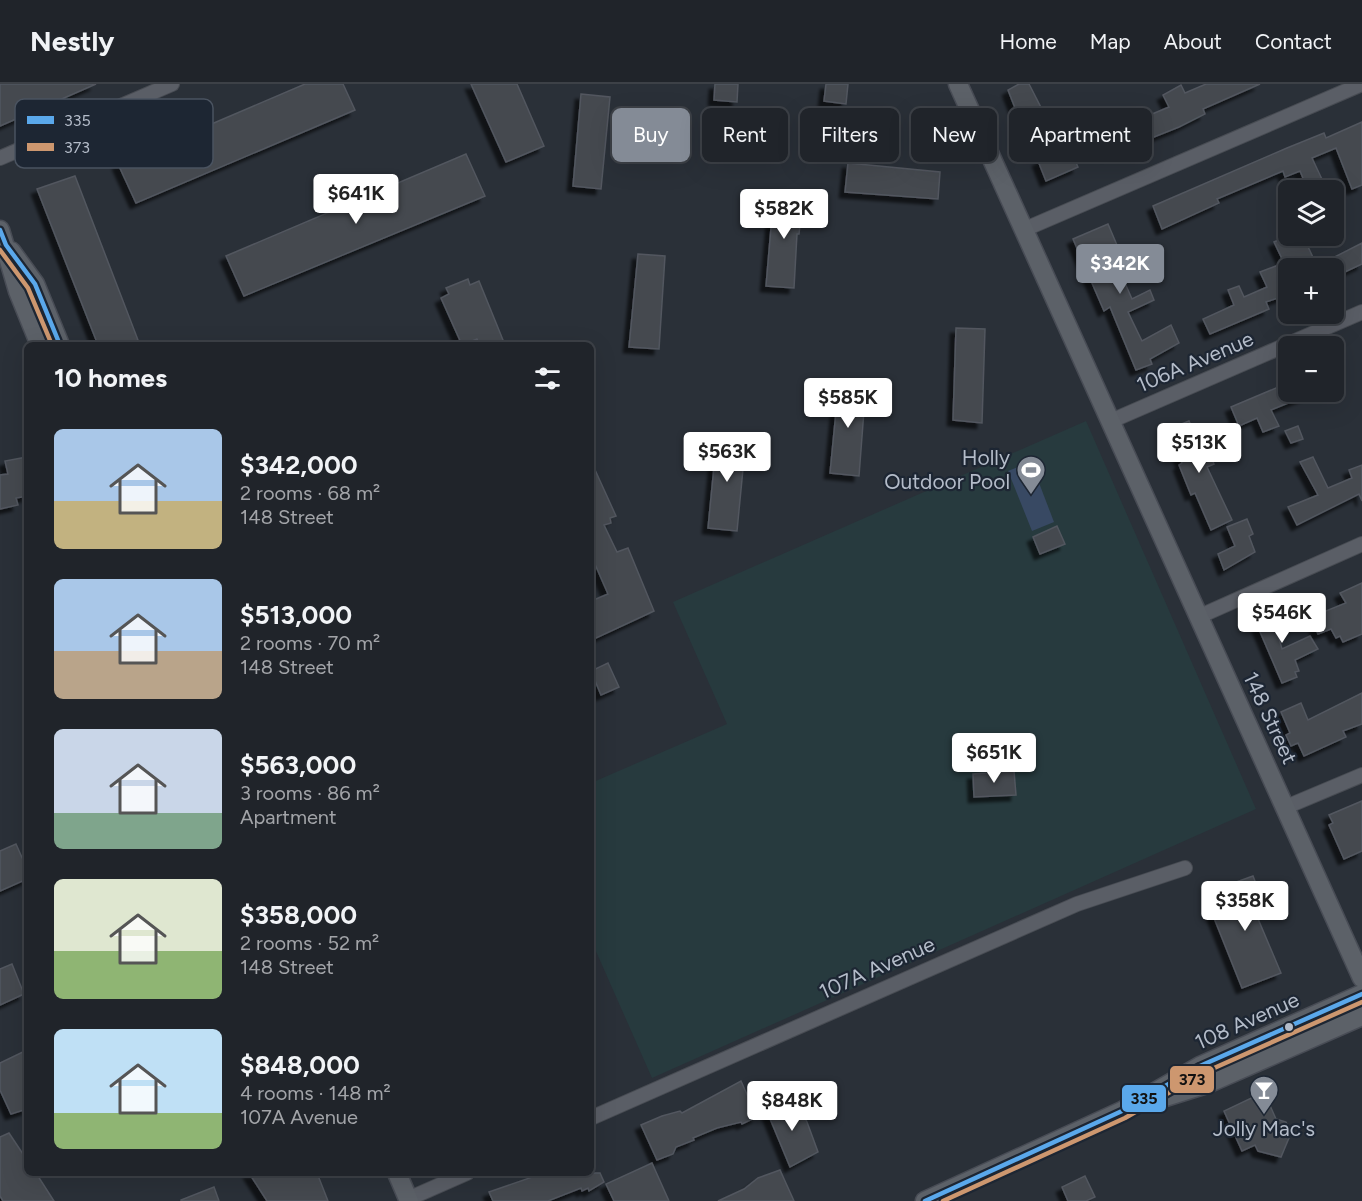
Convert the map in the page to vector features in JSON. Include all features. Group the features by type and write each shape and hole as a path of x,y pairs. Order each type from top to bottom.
{"main road":[{"name":"148 Street","path":"958,84 1362,978"},
{"path":"3,238 18,291 39,342"},
{"path":"3,238 35,284 59,342"},
{"name":"108 Avenue","path":"1122,1112 1200,1066 1362,994"},
{"name":"108 Avenue","path":"925,1201 1122,1112 1207,1084 1362,1016"},
{"path":"398,1176 408,1200"}],"street":[{"path":"137,99 172,84"},
{"path":"1023,230 1362,84"},
{"path":"0,158 15,152"},
{"name":"106A Avenue","path":"1111,421 1362,312"},
{"path":"1198,617 1362,543"},
{"path":"1286,807 1362,776"},
{"name":"107A Avenue","path":"594,1117 1077,904 1185,868"},
{"path":"408,1200 460,1176"}],"green space":[{"path":"1086,421 1256,809 652,1078 594,947 594,782 727,724 673,602"}],"water":[{"path":"1031,462 1054,522 1032,531 1008,471"}],"building":[{"path":"0,84 96,84 62,99 15,99 15,119 0,126"},
{"path":"305,84 343,84 355,110 136,203 120,168 213,168 213,123"},
{"path":"471,84 517,84 544,146 506,162"},
{"path":"715,84 738,84 737,102 714,100"},
{"path":"826,84 848,84 846,104 824,101"},
{"path":"1019,84 1029,84 1041,108 1015,108 1008,90"},
{"path":"1206,84 1260,84 1203,109 1205,114 1152,138 1152,114 1169,107 1163,95 1181,85 1185,93"},
{"path":"581,94 610,97 601,189 573,186"},
{"path":"1362,122 1362,185 1352,189 1336,148 1312,158 1322,180 1304,180 1300,171 1285,177 1283,171 1217,199 1219,203 1162,229 1153,206 1324,133 1326,138"},
{"path":"466,154 485,196 244,296 226,256"},
{"path":"1038,162 1076,162 1078,167 1046,181"},
{"path":"848,163 940,172 938,199 845,192"},
{"path":"75,176 138,340 97,342 37,189"},
{"path":"774,193 803,197 799,234 797,234 794,288 766,286"},
{"path":"1108,224 1128,271 1121,274 1132,299 1150,290 1154,300 1128,312 1142,341 1171,325 1179,343 1150,359 1152,364 1136,370 1110,307 1104,311 1073,239"},
{"path":"1278,240 1278,246 1308,246 1313,258 1282,258 1274,242"},
{"path":"1362,243 1362,264 1344,272 1344,258 1333,258"},
{"path":"638,254 665,256 659,349 629,347"},
{"path":"1278,265 1278,298 1266,302 1269,309 1210,334 1203,319 1234,305 1228,290 1239,286 1244,297 1267,287 1260,272"},
{"path":"468,279 470,285 479,281 504,342 478,342 477,339 461,342 441,298 449,294 446,288"},
{"path":"956,328 985,329 982,423 953,420"},
{"path":"839,381 866,384 859,476 830,473"},
{"path":"1278,387 1278,402 1291,402 1271,410 1279,426 1263,432 1257,418 1239,426 1231,407"},
{"path":"1189,421 1204,454 1209,451 1214,464 1207,467 1232,520 1211,530 1195,493 1191,495 1179,465 1182,463 1167,430"},
{"path":"1298,426 1303,439 1291,443 1285,431"},
{"path":"717,436 746,438 737,531 708,528"},
{"path":"1313,457 1328,488 1352,478 1349,470 1362,465 1362,501 1359,494 1297,525 1288,507 1318,495 1300,462"},
{"path":"24,458 24,497 16,498 18,505 0,509 0,475 8,474 5,461"},
{"path":"594,468 616,516 610,518 611,523 604,525 617,552 628,548 654,611 596,638 594,600 608,594 594,562"},
{"path":"1247,519 1253,534 1249,536 1255,552 1224,570 1218,554 1235,546 1227,527"},
{"path":"1057,526 1065,544 1040,554 1033,537"},
{"path":"1362,583 1362,634 1343,642 1340,636 1336,638 1331,629 1318,634 1311,617 1346,603 1340,593"},
{"path":"1278,606 1283,623 1275,625 1282,649 1310,636 1318,649 1295,660 1299,671 1295,672 1297,677 1282,683 1252,613"},
{"path":"608,663 619,687 601,695 594,678 594,670"},
{"path":"1362,693 1362,724 1343,731 1346,737 1304,756 1298,743 1291,746 1286,735 1290,733 1281,712 1301,703 1308,720"},
{"path":"1014,771 1016,795 974,797 973,774"},
{"path":"1362,801 1362,851 1344,859 1329,825 1333,823 1329,815"},
{"path":"16,844 24,862 24,880 0,891 0,851"},
{"path":"1253,876 1266,909 1256,914 1281,973 1242,988 1212,913 1224,908 1217,889"},
{"path":"12,964 24,994 0,1005 0,969"},
{"path":"24,1051 24,1110 11,1114 0,1090 0,1063"},
{"path":"741,1081 757,1117 742,1124 741,1122 717,1128 693,1138 694,1140 676,1147 673,1154 657,1160 641,1125 662,1116 680,1111 682,1113"},
{"path":"1264,1092 1276,1119 1286,1122 1291,1133 1281,1157 1258,1151 1255,1145 1242,1151 1224,1111"},
{"path":"794,1098 807,1122 818,1152 790,1167 766,1109"},
{"path":"9,1133 24,1156 24,1176 38,1176 54,1201 3,1201 0,1196 0,1137"},
{"path":"652,1163 669,1201 614,1201 606,1184"},
{"path":"780,1170 794,1201 718,1201 744,1189 758,1178"},
{"path":"594,1173 600,1173 604,1182 589,1191 588,1188 582,1191 581,1188 548,1201 493,1201 489,1192 535,1176 594,1176"},
{"path":"251,1176 318,1176 328,1201 267,1201"},
{"path":"1085,1176 1095,1197 1086,1201 1068,1201 1062,1187"},
{"path":"214,1187 219,1201 181,1201 181,1200"}],"transit line":[{"name":"335","path":"0,230 6,245 35,284 59,342"},
{"name":"373","path":"0,250 28,288 51,342"},
{"name":"335","path":"925,1201 1122,1111 1200,1066 1362,994"},
{"name":"373","path":"943,1201 1125,1118 1203,1073 1362,1002"}],"place":[{"name":"Holly Outdoor Pool","path":"1031,496"},
{"name":"Jolly Mac's","path":"1264,1116"}]}
